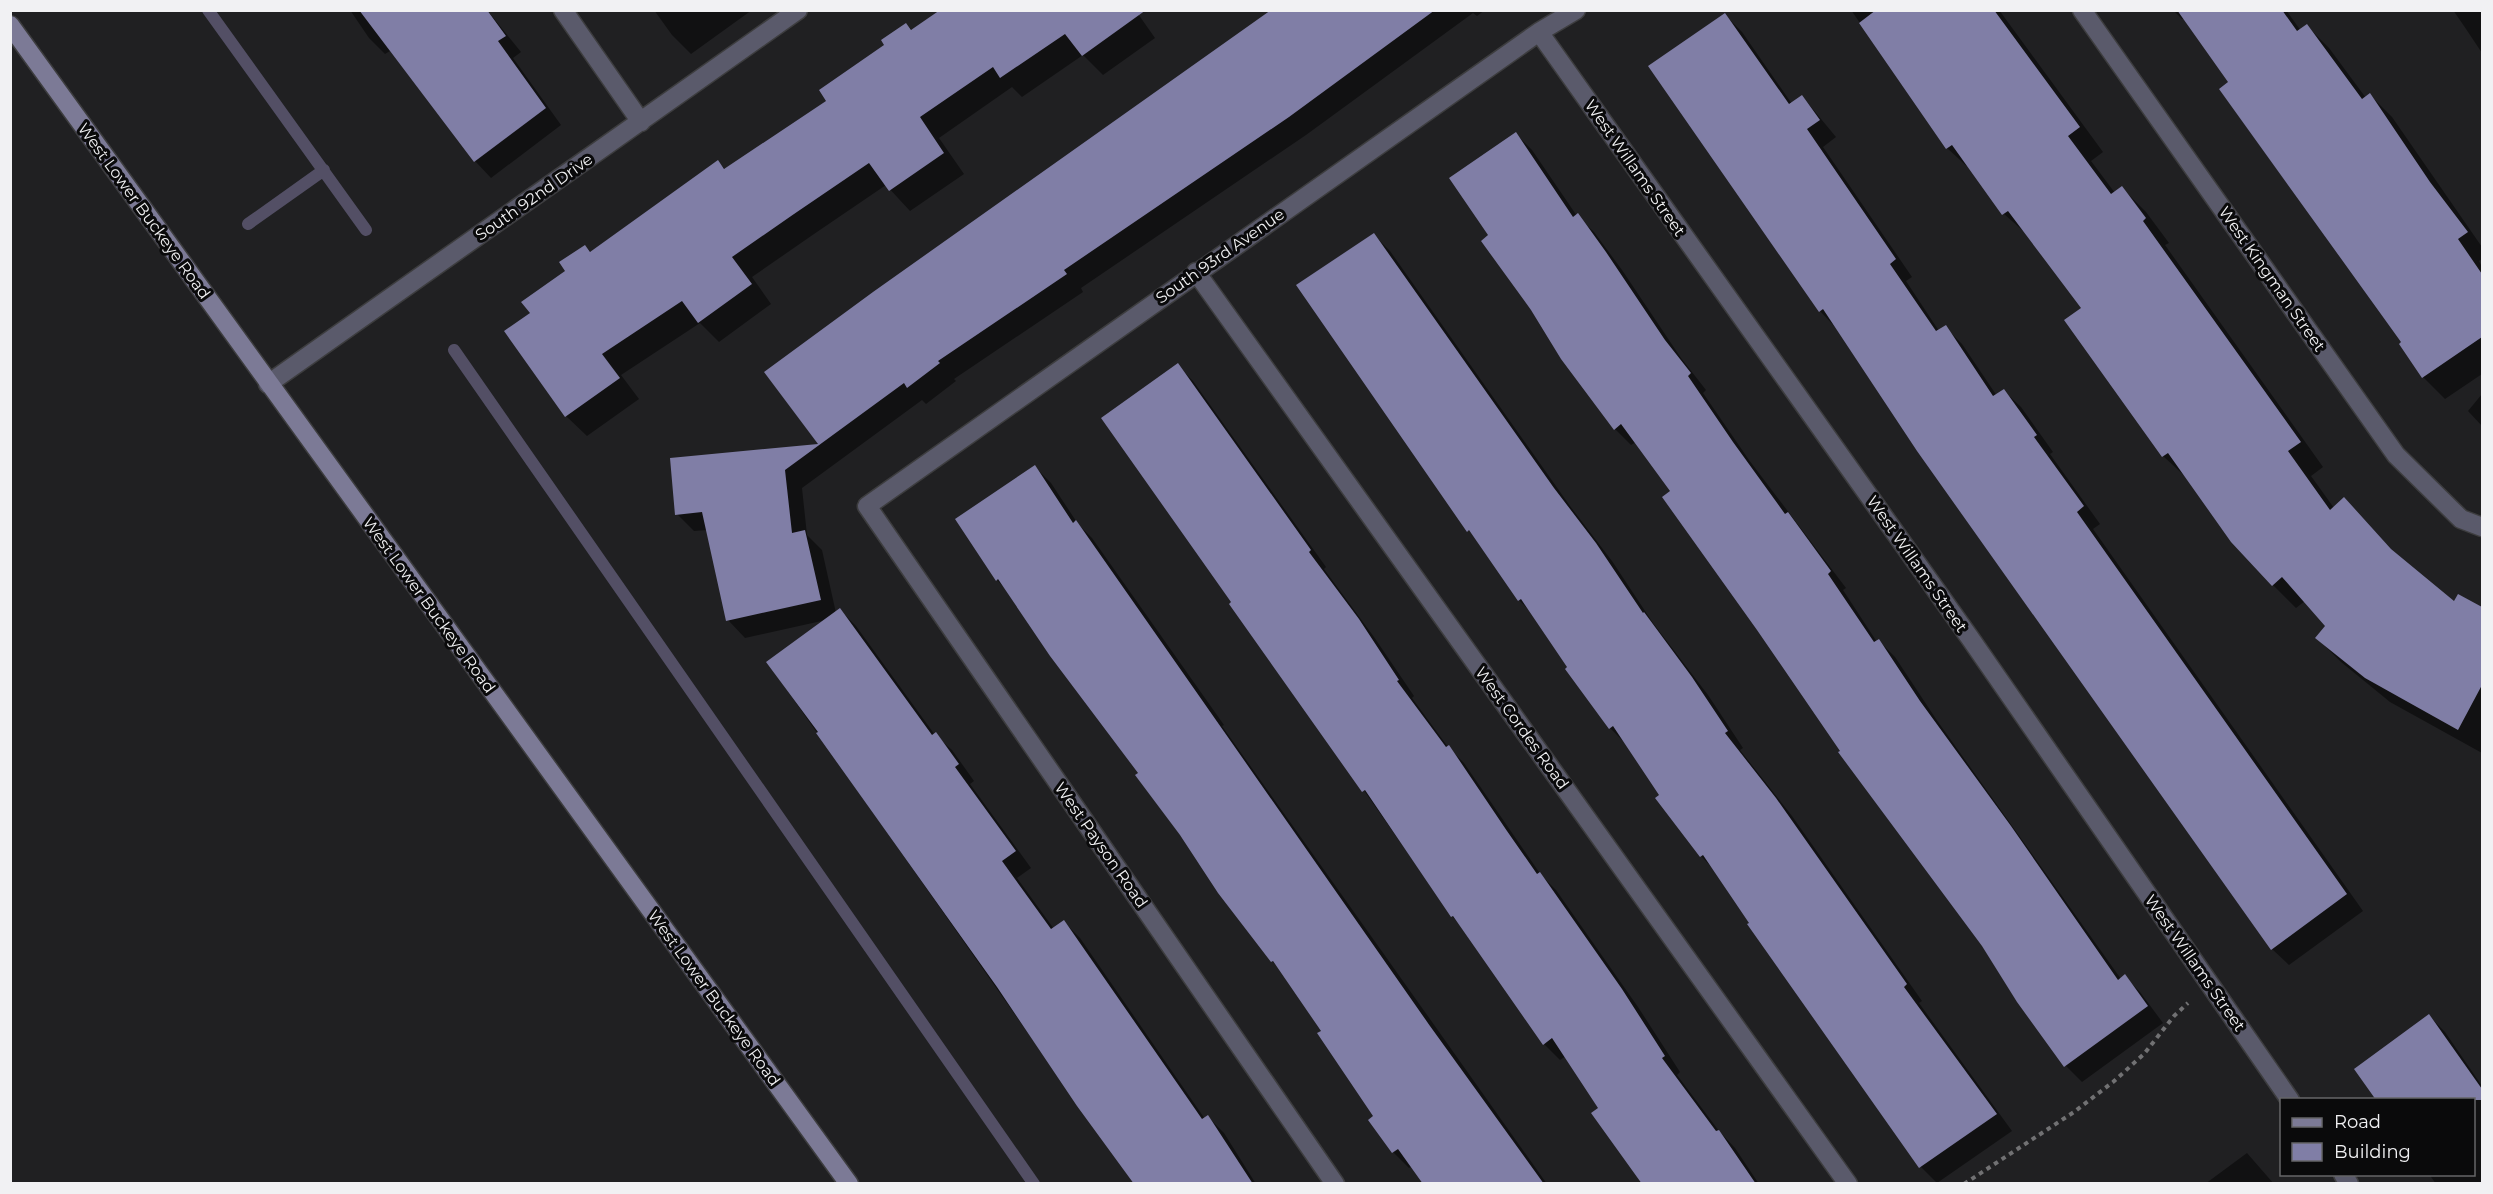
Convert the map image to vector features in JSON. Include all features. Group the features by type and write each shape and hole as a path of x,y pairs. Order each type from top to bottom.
{"main road":[{"name":"West Lower Buckeye Road","path":"10,25 849,1184"}],"street":[{"path":"563,10 641,122"},
{"name":"South 92nd Drive","path":"268,384 798,10"},
{"name":"South 93rd Avenue","path":"867,507 1196,272 1539,32 1576,10"},
{"name":"West Kingman Street","path":"2082,10 2396,454 2461,519 2482,527"},
{"name":"West Willams Street","path":"1539,32 1970,638 2289,1098"},
{"name":"West Cordes Road","path":"1196,272 1848,1184"},
{"name":"West Payson Road","path":"867,507 1335,1184"}],"path":[{"path":"1964,1184 2074,1112 2113,1082 2145,1053 2185,1005 2211,987"}],"building":[{"path":"359,10 487,10 506,36 498,41 546,108 474,162"},
{"path":"940,10 1146,10 1082,56 1065,34 1000,78 993,67 920,117 944,153 889,191 869,163 732,257 752,284 698,323 682,301 602,354 620,378 565,417 504,331 530,313 521,302 565,271 559,262 585,245 590,252 718,160 724,169 826,101 819,90 884,45 881,40 906,23 911,30"},
{"path":"1271,10 1435,10 1289,117 1064,270 1067,274 938,361 940,363 907,388 904,383 785,470 792,533 805,530 821,600 726,621 702,512 675,515 670,458 818,444 764,372"},
{"path":"1876,10 1994,10 2080,127 2068,136 2111,194 2122,186 2146,218 2143,221 2301,442 2288,451 2330,510 2344,497 2391,549 2454,601 2458,594 2482,607 2482,685 2458,730 2365,678 2315,638 2325,626 2282,577 2272,586 2231,542 2168,453 2162,457 2064,320 2081,308 2008,211 2002,215 1952,145 1946,149 1859,23"},
{"path":"2177,10 2282,10 2297,31 2307,24 2362,99 2370,93 2430,182 2468,232 2458,239 2482,274 2482,337 2422,378 2399,344 2401,342 2219,89 2228,82"},
{"path":"1725,13 1789,104 1802,95 1820,120 1807,129 1896,259 1890,264 1936,331 1946,325 1993,396 2004,389 2037,435 2034,437 2084,506 2077,512 2347,894 2271,950 1917,451 1823,309 1819,312 1648,66"},
{"path":"1516,132 1573,217 1578,213 1606,252 1665,340 1691,373 1688,376 1733,442 1785,514 1788,512 1831,571 1828,574 1874,642 1879,639 1920,701 2011,826 2118,980 2125,974 2148,1006 2064,1067 2017,1002 1982,946 1838,752 1840,751 1757,630 1662,497 1670,491 1621,424 1614,430 1561,359 1531,310 1481,241 1488,235 1449,178"},
{"path":"1374,233 1554,488 1596,543 1643,613 1692,677 1728,731 1725,733 1776,798 1907,984 1904,987 1997,1114 1919,1168 1747,924 1749,923 1703,855 1700,857 1655,798 1659,795 1613,726 1609,729 1565,669 1567,667 1521,599 1518,601 1469,530 1467,532 1296,285"},
{"path":"1178,363 1311,550 1309,552 1359,619 1399,680 1397,681 1446,747 1449,745 1537,874 1540,872 1622,989 1665,1056 1662,1058 1716,1131 1719,1130 1756,1184 1642,1184 1591,1113 1598,1108 1552,1038 1543,1045 1453,916 1451,917 1365,790 1362,792 1229,604 1231,602 1101,418"},
{"path":"1035,465 1073,523 1076,520 1430,1026 1544,1184 1423,1184 1398,1149 1392,1153 1368,1120 1373,1116 1317,1033 1321,1031 1273,961 1271,962 1218,893 1180,835 1135,775 1138,773 1050,656 955,519"},
{"path":"840,608 932,735 936,732 959,764 955,767 1016,851 1002,861 1051,929 1064,920 1202,1119 1208,1115 1253,1184 1134,1184 1077,1106 997,987 816,733 818,732 766,662"},
{"path":"2429,1014 2482,1089 2482,1100 2475,1100 2475,1098 2375,1098 2354,1069"}],"waterway":[{"path":"208,10 366,230"},
{"path":"248,224 324,170"},
{"path":"454,350 1034,1184"}]}
